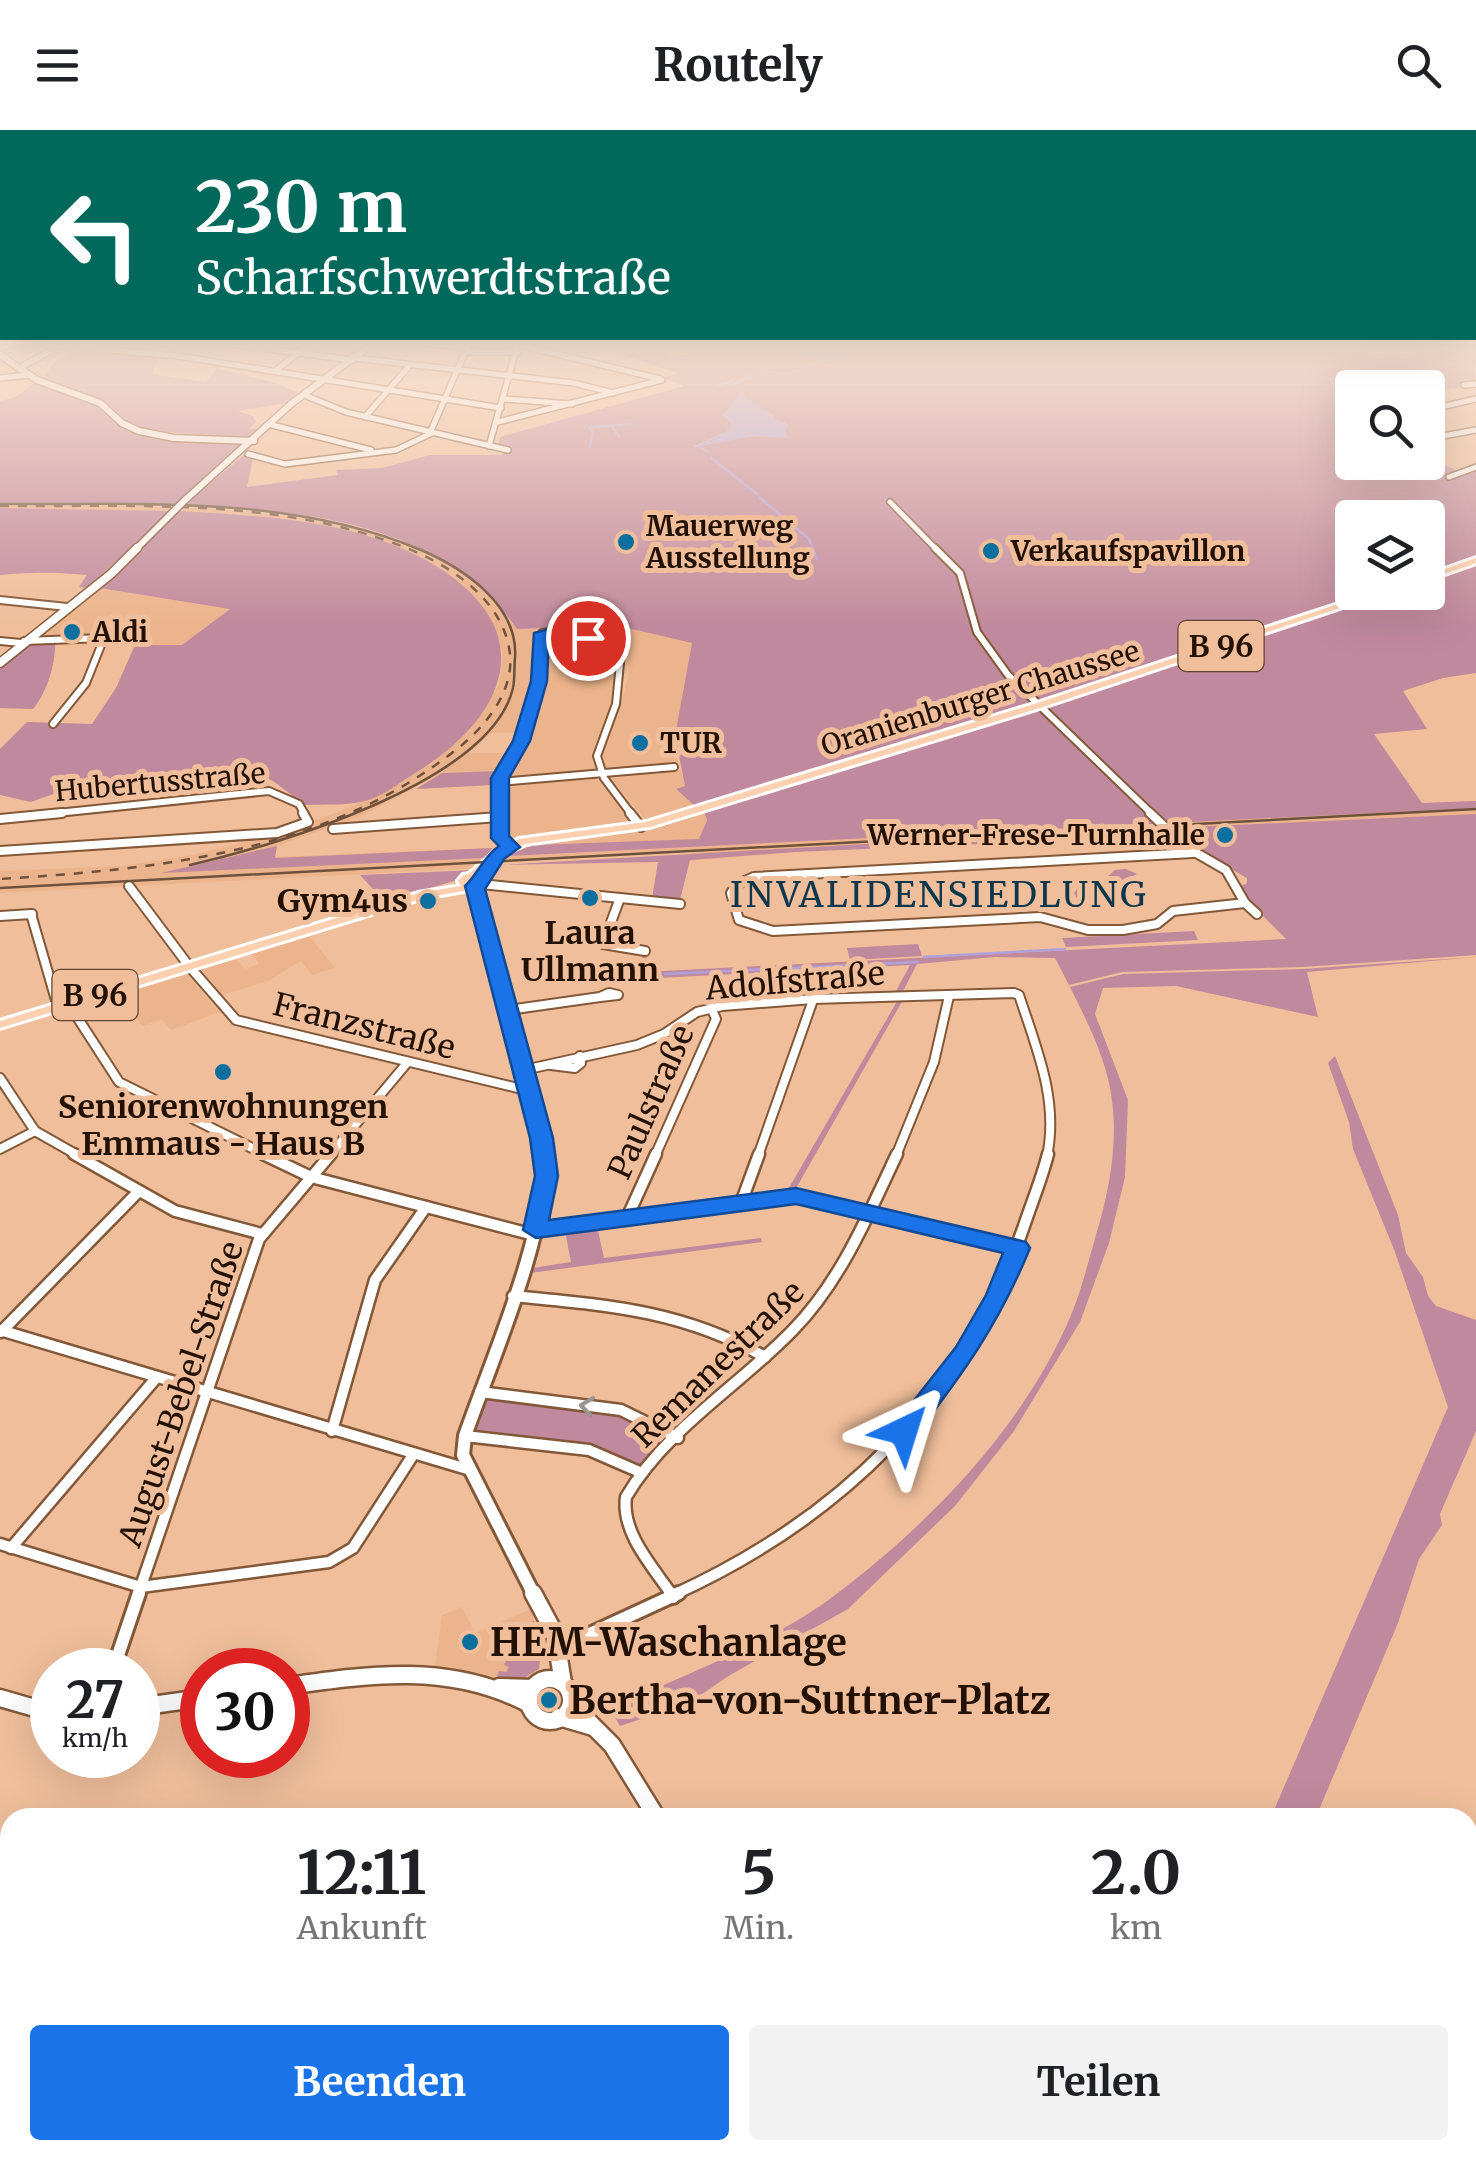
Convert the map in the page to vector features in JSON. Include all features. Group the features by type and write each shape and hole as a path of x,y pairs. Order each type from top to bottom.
{"main road":[{"path":"172,438 254,441"},
{"path":"0,664 22,642 111,574 184,501 258,438"},
{"path":"1445,572 1476,560"},
{"name":"Oranienburger Chaussee","path":"641,827 1037,706 1335,608"},
{"name":"B 96","path":"0,1024 473,882 497,856 512,847 547,838 641,827"},
{"path":"473,882 530,1091 546,1166 544,1198 535,1232 480,1392 463,1455 543,1610 558,1650 562,1683 569,1688 565,1710"},
{"path":"558,1650 535,1691 535,1716 542,1719 565,1710"},
{"path":"310,1684 411,1673 535,1691 562,1683"},
{"path":"0,1698 30,1707"},
{"path":"565,1710 594,1727 632,1773 651,1808"}],"street":[{"path":"322,438 379,452"},
{"path":"244,453 284,464 396,450 421,438"},
{"path":"452,438 508,450"},
{"path":"489,446 492,438"},
{"path":"1450,477 1476,467"},
{"path":"890,502 960,573 976,632 1037,706 1193,853 1228,872 1245,903 1256,914"},
{"path":"0,600 67,608"},
{"path":"512,847 500,838 500,782 521,741 534,696 540,674 542,633 566,630 621,654 615,706 597,755 602,775 641,827"},
{"path":"0,641 104,638 86,683 53,724"},
{"path":"500,782 674,768"},
{"name":"Hubertusstraße","path":"0,819 270,791 299,804 306,824 277,833 0,851"},
{"path":"334,829 499,817"},
{"path":"1193,853 754,877 733,889 732,904 739,920 766,930 1044,917 1081,929 1105,931 1141,928 1176,910 1245,903"},
{"path":"473,882 680,904"},
{"name":"Franzstraße","path":"130,886 190,966 242,1022 530,1091"},
{"path":"620,898 599,942 645,952"},
{"path":"0,916 34,914 63,1005 122,1086 311,1178 535,1232 796,1196 1018,1248"},
{"name":"Adolfstraße","path":"524,1070 552,1065 575,1068 581,1063 580,1056 648,1041 712,1007 1012,991 1020,998"},
{"name":"Remanestraße","path":"673,1597 625,1518 626,1495 642,1473 826,1294 871,1214 938,1058 949,996"},
{"path":"508,1010 599,998"},
{"path":"558,1650 758,1554 802,1524 901,1433 965,1354 998,1295 1018,1248 1051,1133 1049,1094 1020,998"},
{"path":"741,1203 813,1000"},
{"name":"Paulstraße","path":"628,1218 716,1019 712,1007"},
{"name":"August-Bebel-Straße","path":"121,1648 204,1392 262,1234 408,1062"},
{"path":"0,1078 35,1130 139,1192 182,1214 262,1234"},
{"path":"0,1149 35,1130"},
{"path":"139,1192 1,1332 467,1469"},
{"path":"332,1431 375,1280 426,1207"},
{"path":"513,1296 682,1316 727,1334 765,1357"},
{"path":"157,1377 6,1546 142,1587 344,1557 354,1548 413,1456"},
{"path":"480,1392 621,1410 678,1438"},
{"path":"466,1436 590,1450 642,1473"}],"shaded area":[{"path":"0,438 185,438 245,443 175,506 0,503"},
{"path":"500,438 713,438 692,447 743,438 1335,438 1335,480 1445,480 1445,465 1465,474 1476,470 1476,673 1443,678 1403,691 1427,729 1374,734 1422,803 1476,801 1476,808 507,856 533,845 699,839 707,820 702,806 696,807 676,789 685,786 675,736 692,643 619,626 517,629 486,593 450,565 410,544 321,518 183,506 244,455 253,458 247,487 338,475 336,470 382,468 430,455 501,455 511,449 498,445"},
{"path":"714,438 744,438 692,448"},
{"path":"0,503 208,507 336,522 416,546 443,559 481,586 517,629 536,629 538,636 536,676 519,733 491,733 469,753 510,753 497,770 442,773 362,816 277,846 274,857 492,848 490,853 477,868 0,893 0,871 121,866 193,855 289,831 365,801 431,764 471,729 499,685 503,652 480,603 466,589 428,562 384,542 327,527 241,514 0,508"},
{"path":"0,508 170,511 87,588 79,587 87,575 0,575"},
{"path":"177,511 282,519 353,532 418,556 448,574 478,600 495,628 501,655 498,682 485,708 466,733 441,755 383,793 358,803 305,805 273,781 237,765 73,787 31,802 0,795 0,749 27,722 92,724 116,688 135,645 182,645 230,609 100,588"},
{"path":"99,588 231,608 182,645 135,645 138,638 127,636 33,640"},
{"path":"619,626 693,643 675,736 678,764 606,770 603,754 621,704 629,672 628,657 616,645 567,628"},
{"path":"566,633 608,647 618,656 612,704 591,754 596,771 509,779 505,774 523,746 544,673 545,634"},
{"path":"55,641 50,675 33,709 0,708 0,669 27,642"},
{"path":"237,765 234,791 172,798 176,775"},
{"path":"681,770 685,787 676,790 696,807 646,820 611,779"},
{"path":"497,771 494,785 416,789 442,773"},
{"path":"594,777 610,792 629,819 628,825 507,838 505,786"},
{"path":"1476,801 1476,820 1177,835 1155,814"},
{"path":"704,812 707,819 700,837 1147,815 1169,836 807,851 689,861 692,852 501,862 507,856 639,843 533,845 637,832"},
{"path":"1476,814 1476,955 1302,967 1122,972 1069,985 1055,958 995,957 917,964 902,993 895,993 910,965 659,978 636,968 644,955 644,968 663,971 1286,939 1254,907 1241,886 1247,878 1191,846 1170,828"},
{"path":"1160,827 1169,836 690,860 680,900 652,898 658,862 501,865"},
{"path":"277,846 275,858 492,848 485,858 161,873"},
{"path":"476,870 457,880 385,902 360,875"},
{"path":"1115,870 1137,874 1127,879 1122,901 1078,900 1074,893 1077,889 1112,887 1116,880 1105,879"},
{"path":"1194,931 1198,940 1066,947 1062,938"},
{"path":"309,936 335,968 312,975 301,961 268,981 222,995 201,969 236,959 245,969 259,964 252,953"},
{"path":"918,944 922,956 850,960 847,948"},
{"path":"1476,957 1307,972 1318,1017 1176,986 1103,988 1095,1014 1128,1100 1125,1177 1109,1243 1080,1322 1014,1431 955,1506 848,1609 730,1675 689,1703 620,1726 610,1709 777,1632 864,1573 935,1509 999,1436 1027,1397 1051,1357 1078,1295 1105,1202 1113,1151 1110,1086 1096,1042 1070,987 1123,974 1303,969"},
{"path":"185,972 219,1012 171,1030 162,1019 143,1026 117,993"},
{"path":"899,998 904,998 794,1192 786,1193"},
{"path":"1335,1056 1398,1215 1406,1253 1423,1277 1428,1296 1436,1306 1476,1320 1476,1431 1440,1514 1442,1525 1419,1559 1398,1623 1320,1808 1275,1808 1448,1407 1395,1252 1353,1149 1349,1122 1328,1063"},
{"path":"597,1226 604,1258 761,1238 762,1242 530,1273 532,1268 571,1262 565,1231"},
{"path":"488,1395 619,1412 671,1438 640,1466 581,1445 475,1435"},
{"path":"462,1607 475,1633 531,1609 543,1654 536,1673 516,1680 435,1666 442,1615"},
{"path":"534,1621 542,1644 539,1669 520,1680 497,1677 499,1671 506,1672 509,1667 504,1665 517,1637 510,1635 511,1631 517,1628 524,1640 537,1633 531,1622"}],"waterway":[{"path":"590,447 592,438"},
{"path":"701,448 707,451"},
{"path":"711,458 757,494"},
{"path":"760,498 809,539 817,559"},
{"path":"924,957 1065,949"},
{"path":"665,974 918,962"}],"tram line":[{"path":"0,504 213,506 319,519 371,532 454,567 485,591 508,621 514,639 513,688 496,722 465,753 423,781 323,826 190,865"},
{"path":"0,888 1476,809"}],"railway":[{"path":"0,506 205,508 256,512 355,531 422,555 472,587 497,617 510,654 507,682 496,708 467,740 407,784 354,811 298,833 181,861 0,879"}],"place":[{"name":"Mauerweg Ausstellung","path":"626,542"},
{"name":"Verkaufspavillon","path":"991,551"},
{"name":"Aldi","path":"72,632"},
{"name":"TUR","path":"640,743"},
{"name":"Werner-Frese-Turnhalle","path":"1225,835"},
{"name":"Laura Ullmann","path":"590,898"},
{"name":"Gym4us","path":"428,901"},
{"name":"Seniorenwohnungen Emmaus - Haus B","path":"223,1072"},
{"name":"HEM-Waschanlage","path":"470,1642"},
{"name":"Bertha-von-Suttner-Platz","path":"549,1700"}],"district":[{"name":"INVALIDENSIEDLUNG","path":"939,895"}],"route":[{"path":"588,638 564,630 542,633 539,681 521,741 500,778 500,838 511,847 497,856 482,883 474,886 542,1138 546,1176 536,1230 796,1196 1018,1248 1009,1274 965,1354 904,1431"}]}
